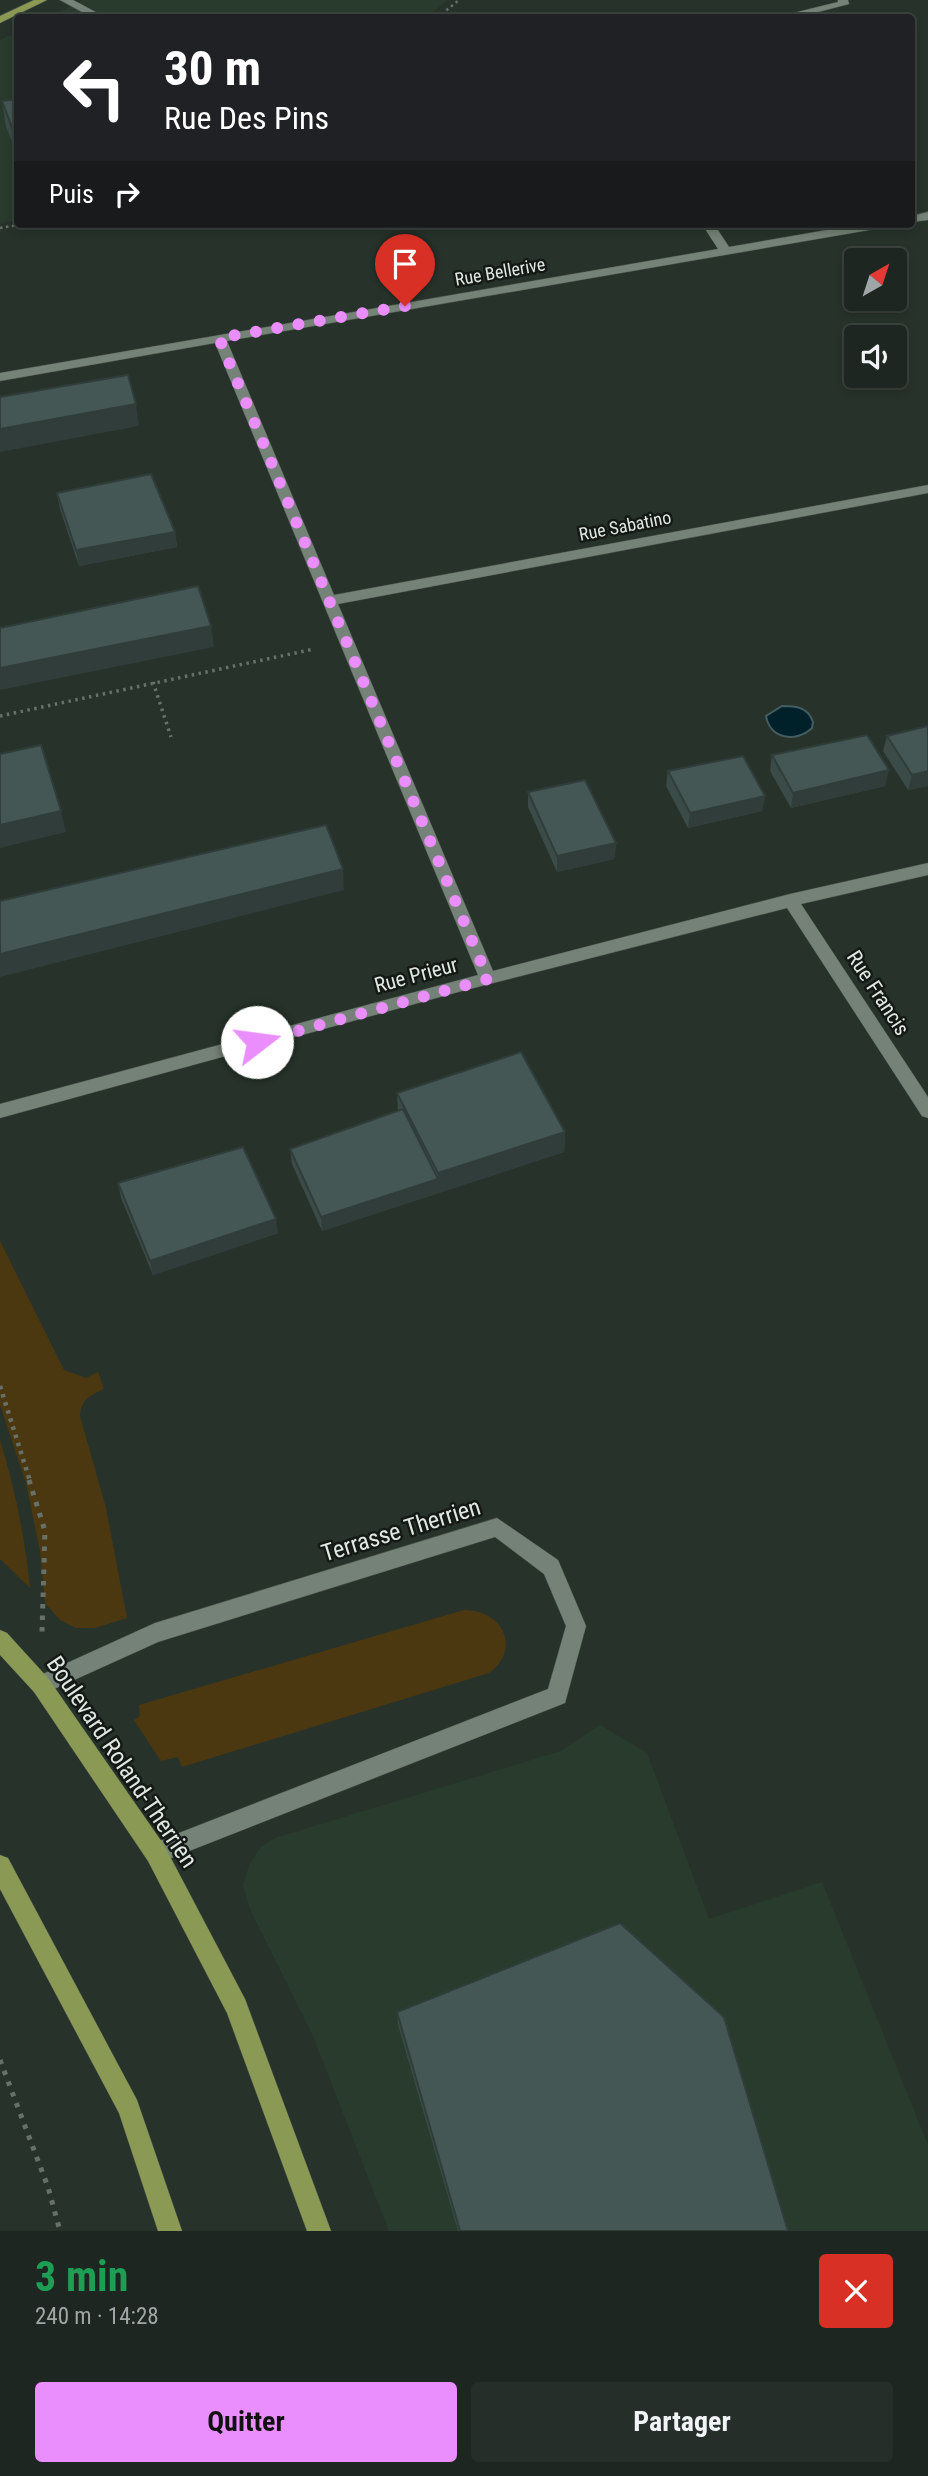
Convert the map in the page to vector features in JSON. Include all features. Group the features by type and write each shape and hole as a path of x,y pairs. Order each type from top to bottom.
{"main road":[{"path":"0,20 42,0"},
{"name":"Boulevard Roland-Therrien","path":"0,1640 41,1685 156,1853 237,2007 319,2231"},
{"path":"0,1866 129,2108 170,2231"}],"street":[{"path":"65,0 94,14"},
{"path":"797,14 844,4 842,0"},
{"path":"711,228 725,250"},
{"name":"Rue Bellerive","path":"0,377 857,228"},
{"path":"219,338 488,979"},
{"name":"Rue Sabatino","path":"328,601 928,489"},
{"name":"Rue Prieur","path":"0,1111 790,900 928,869"},
{"name":"Rue Francis","path":"790,900 928,1111"},
{"name":"Terrasse Therrien","path":"41,1685 155,1633 497,1527 551,1567 576,1626 557,1696 156,1853"}],"path":[{"path":"441,14 459,0"},
{"path":"0,716 346,642"},
{"path":"153,682 171,737"},
{"path":"0,1386 45,1531 41,1685"},
{"path":"0,2060 48,2187 60,2231"}],"shaded area":[{"path":"83,0 448,0 430,14 55,14"},
{"path":"14,33 14,221 0,223 0,40"},
{"path":"0,1241 64,1370 86,1378 98,1372 104,1389 87,1399 80,1416 106,1508 127,1618 95,1628 76,1628 60,1620 45,1603 40,1551 26,1483 0,1405"},
{"path":"0,1440 19,1513 30,1588 0,1559"},
{"path":"464,1610 489,1616 504,1632 505,1653 489,1673 182,1767 178,1757 161,1761 134,1720 140,1716 139,1705"},
{"path":"600,1725 647,1753 709,1919 822,1882 928,2145 928,2231 389,2231 313,2036 250,1909 243,1885 249,1865 260,1848 275,1838 561,1751"}],"water":[{"path":"782,706 805,710 813,722 812,728 799,736 778,734 768,724 766,716"}],"building":[{"path":"14,100 14,133 2,101"},
{"path":"128,375 136,404 0,429 0,397"},
{"path":"151,474 175,532 76,550 57,493"},
{"path":"198,586 211,626 0,668 0,628"},
{"path":"928,726 928,771 912,775 887,736"},
{"path":"867,735 889,770 793,793 772,755"},
{"path":"41,745 61,811 0,825 0,754"},
{"path":"743,756 765,796 690,813 668,771"},
{"path":"585,780 616,843 557,856 528,792"},
{"path":"326,825 343,869 0,954 0,901"},
{"path":"521,1052 565,1132 438,1173 397,1093"},
{"path":"403,1109 438,1179 321,1217 290,1149"},
{"path":"243,1147 276,1219 150,1261 118,1183"},
{"path":"620,1923 724,2017 788,2231 460,2231 397,2012"}],"route":[{"path":"257,1042 488,979 219,338 405,306"}]}
